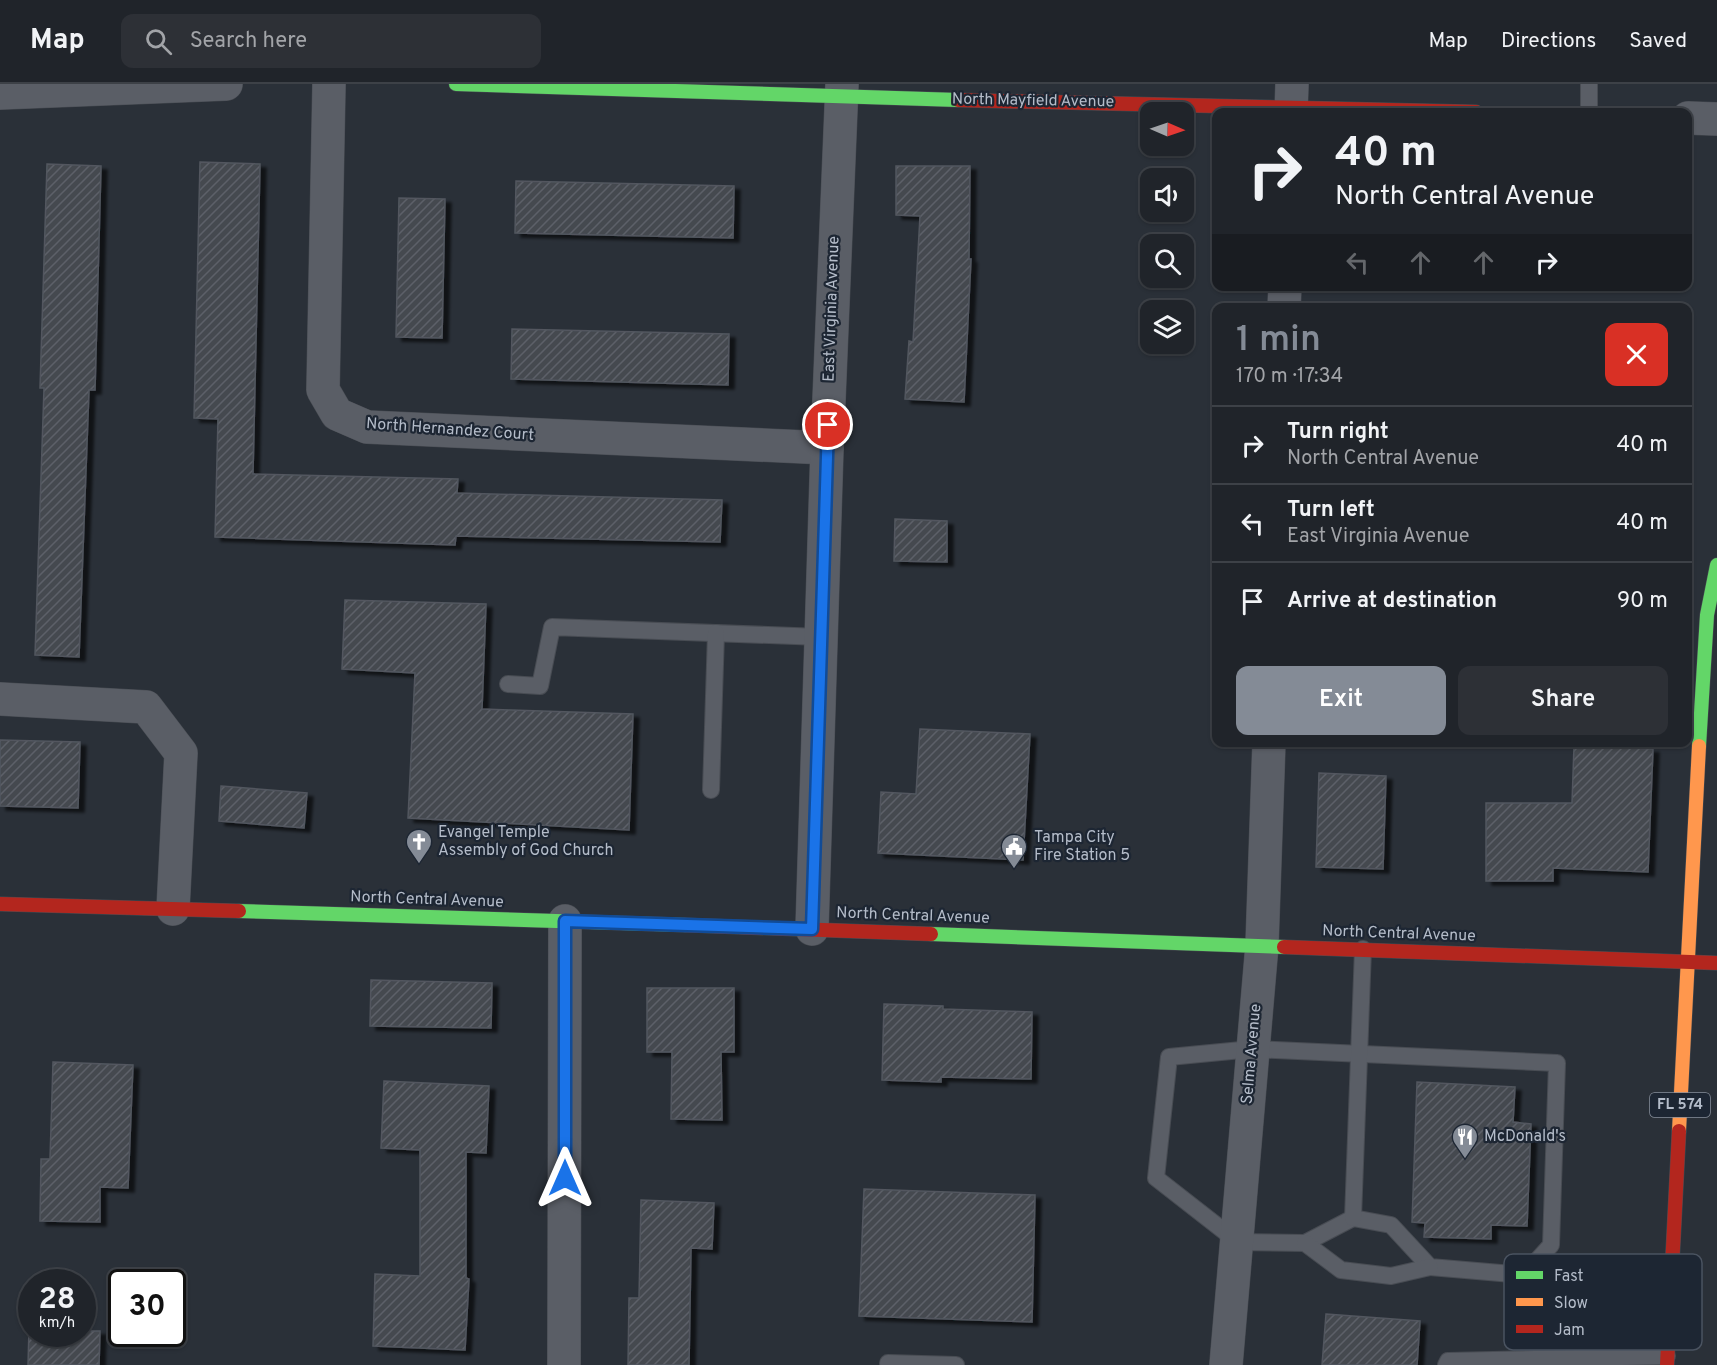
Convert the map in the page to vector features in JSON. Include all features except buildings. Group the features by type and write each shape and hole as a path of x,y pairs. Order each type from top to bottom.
{"street":[{"path":"0,93 226,84"},
{"name":"North Hernandez Court","path":"329,84 323,390 337,414 367,428 827,448"},
{"name":"North Mayfield Avenue","path":"456,84 842,90 1291,101 1409,108"},
{"name":"East Virginia Avenue","path":"812,929 827,448 842,90"},
{"path":"1692,118 1717,119"},
{"name":"FL 574","path":"1672,1254 1687,961 1694,735 1707,615 1717,565"},
{"path":"0,699 146,707 181,753 173,909"},
{"name":"Selma Avenue","path":"1226,1365 1262,945 1269,747"},
{"name":"North Central Avenue","path":"0,904 812,929 1717,963"},
{"path":"564,1365 565,921"}],"lane":[{"path":"1589,84 1589,108"},
{"path":"508,684 540,686 552,627 821,637"},
{"path":"711,790 716,633"},
{"path":"1353,1218 1363,949"},
{"path":"1430,1267 1391,1225 1353,1218 1305,1243 1238,1242 1156,1178 1169,1057 1252,1049 1557,1063 1551,1245 1543,1254"},
{"path":"1305,1243 1341,1270 1391,1276 1430,1267 1504,1273"},
{"path":"1446,1365 1448,1361 1667,1361"},
{"path":"888,1363 956,1365"}],"traffic: fast":[{"path":"456,84 958,100"},
{"path":"1699,746 1707,615 1717,565"},
{"path":"239,911 685,925"},
{"path":"931,934 1284,947"}],"traffic: slow":[{"path":"1679,1131 1699,746"}],"traffic: jam":[{"path":"958,100 1303,108"},
{"path":"0,904 239,911"},
{"path":"685,925 931,934"},
{"path":"1284,947 1717,963"},
{"path":"1673,1254 1679,1131"},
{"path":"1667,1365 1668,1350"}],"place":[{"name":"Evangel Temple Assembly of God Church","path":"419,865"},
{"name":"Tampa City Fire Station 5","path":"1014,870"},
{"name":"McDonald's","path":"1465,1160"}],"route":[{"path":"565,1178 565,921 812,929 828,425"}]}
